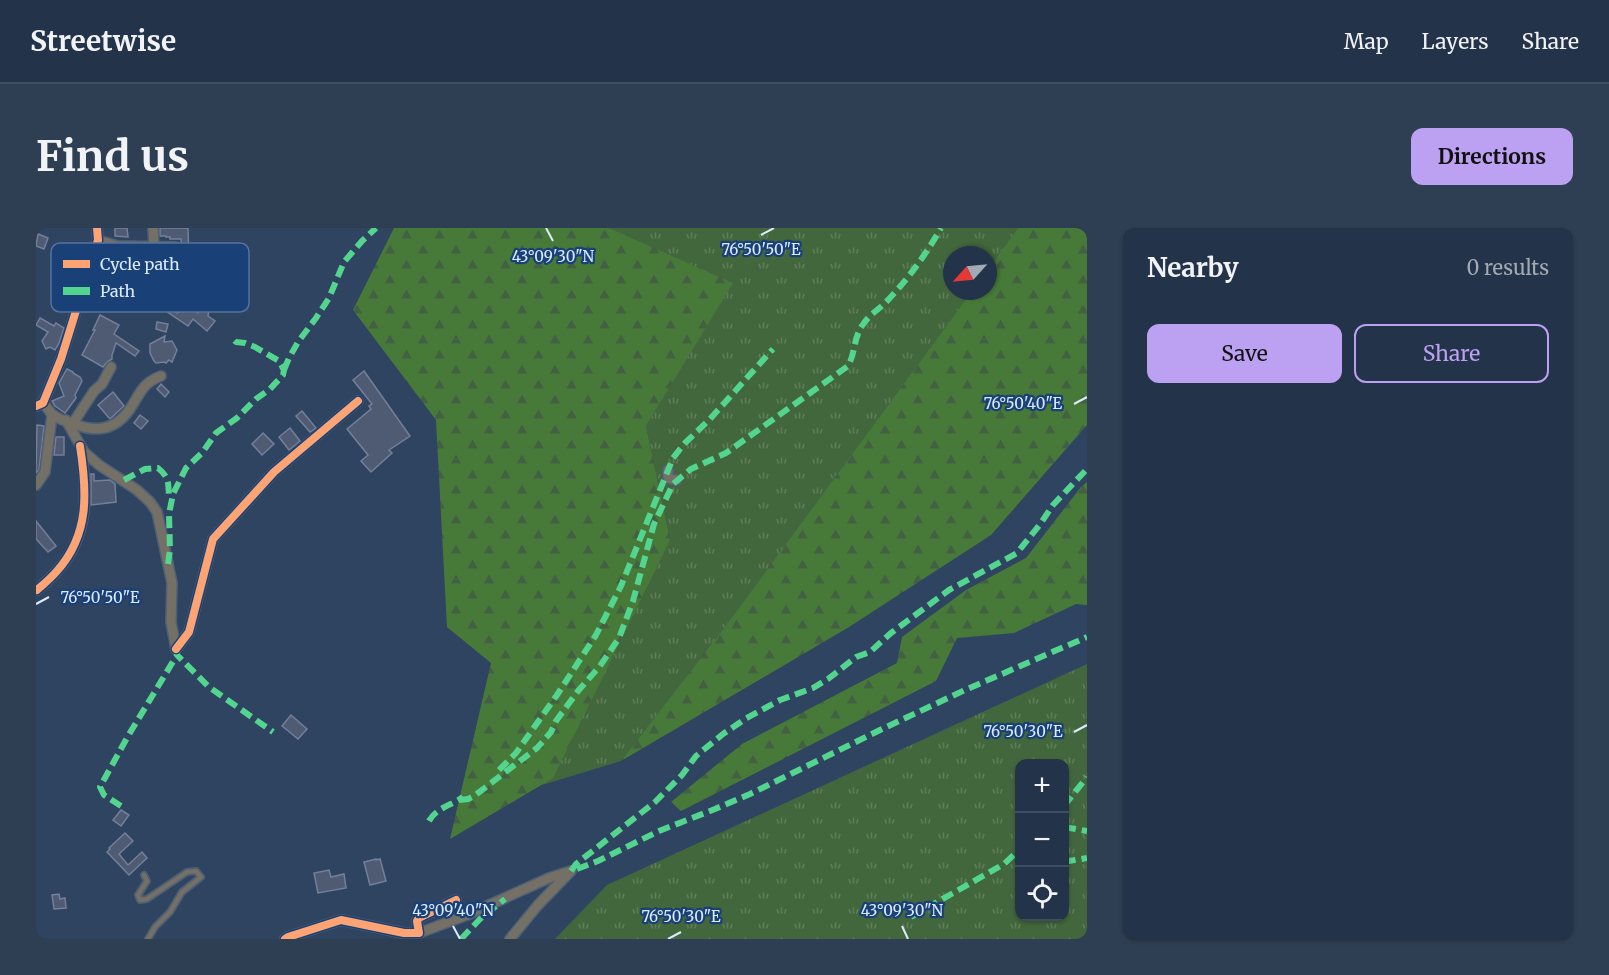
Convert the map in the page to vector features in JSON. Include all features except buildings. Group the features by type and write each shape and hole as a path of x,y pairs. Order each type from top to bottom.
{"street":[{"path":"97,243 98,228"},
{"path":"153,228 154,243"},
{"path":"98,240 108,243"},
{"path":"76,312 62,359 40,404 52,415 91,429 104,429 125,415 143,386 161,376"},
{"path":"69,422 102,384 111,367"},
{"path":"80,446 91,458 137,490 157,512 172,583 171,622 176,649 189,632 213,539 274,472 358,401"},
{"path":"36,485 45,472 52,415"},
{"path":"37,590 58,570 72,550 80,532 86,495 80,446 69,422"},
{"path":"668,470 670,480 677,480"},
{"path":"285,939 341,920 404,933 419,933 467,915 549,878 571,871 538,905 510,939"},
{"path":"419,933 417,921 419,918 456,900"}],"lane":[{"path":"144,875 147,881 138,894 140,900 147,899 187,872 196,871 201,877 182,892 170,912 155,927 148,939"}],"green space":[{"path":"394,228 609,228 733,283 646,426 670,540 553,778 450,839 491,663 447,627 436,420 353,310"},
{"path":"609,228 1018,228 997,257 997,246 943,246 943,300 965,300 727,624 621,761 542,785 670,540 646,426 732,283"},
{"path":"1018,228 1087,228 1087,425 991,535 849,627 621,761 727,624 965,300 997,300 997,257"},
{"path":"1087,482 1087,605 1076,604 1014,633 957,638 936,681 681,811 671,802 742,744 897,663 902,637 966,590 1026,558"},
{"path":"1087,664 1087,939 555,939 607,885"}],"marked path":[{"path":"284,370 298,342 329,298 344,262 376,228"},
{"path":"460,800 474,796 537,748 619,638 633,601 654,524 673,484 691,469 726,453 848,366 860,328 903,283 941,228"},
{"path":"168,564 169,514 173,494 186,468 202,453 216,433 237,418 283,375 284,370 279,361 255,347 236,342 232,338"},
{"path":"499,770 516,753 596,635 621,586 673,458 773,349"},
{"path":"124,480 145,469 158,468 166,478 169,498"},
{"path":"571,871 576,864 655,802 682,775 696,756 723,734 780,700 813,688 828,679 856,657 870,652 891,633 949,590 1017,553 1053,505 1087,469"},
{"path":"577,869 659,831 750,794 965,690 1087,637"},
{"path":"176,650 177,655 209,687 273,732"},
{"path":"121,806 104,795 100,787 177,655"},
{"path":"1069,800 1087,777"},
{"path":"429,821 440,810 463,797"},
{"path":"1069,828 1087,831"},
{"path":"911,917 1004,864 1015,854"},
{"path":"1069,861 1087,858"},
{"path":"461,939 480,919 505,899"}],"cycle path":[{"path":"97,228 97,243"},
{"path":"36,406 43,403 61,359 76,312"},
{"path":"176,649 189,632 213,539 274,472 358,401"},
{"path":"37,590 55,574 68,557 81,527 84,511 84,479 80,446"},
{"path":"285,939 341,920 404,933 419,933 417,921 419,918 456,900"}]}
